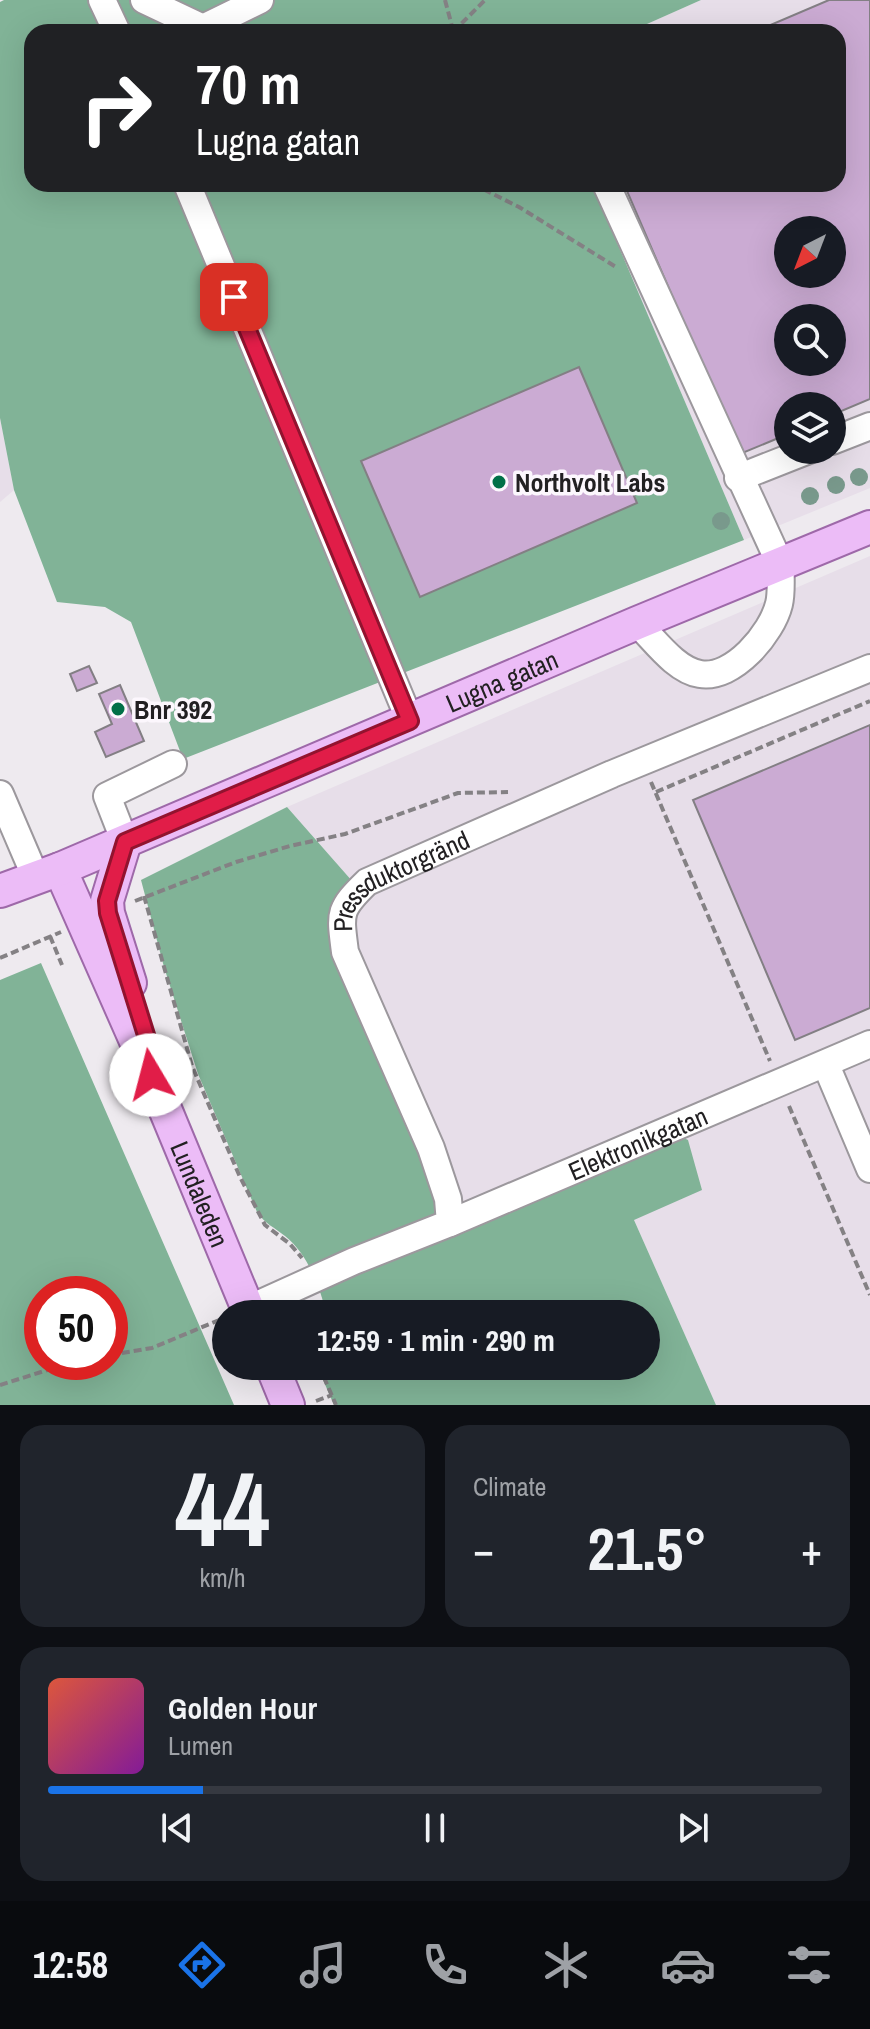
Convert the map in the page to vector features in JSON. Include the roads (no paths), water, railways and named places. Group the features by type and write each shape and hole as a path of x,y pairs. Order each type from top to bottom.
{"main road":[{"name":"Lugna gatan","path":"0,891 125,842 870,527"},
{"name":"Lundaleden","path":"125,842 107,901 108,913 151,1051 151,1075"},
{"name":"Lundaleden","path":"48,874 151,1075 236,1300"},
{"path":"283,1380 302,1403"}],"street":[{"path":"102,0 113,24"},
{"path":"144,0 190,24"},
{"path":"214,24 260,0"},
{"path":"190,192 410,721"},
{"path":"610,192 738,478 781,566 779,604 766,633 742,659 721,673 700,674 682,666 637,623"},
{"path":"846,435 870,426"},
{"path":"738,478 774,464"},
{"name":"Pressduktorgränd","path":"450,1223 448,1199 431,1148 345,952 341,923 346,902 367,882 612,774 870,668"},
{"path":"125,842 104,790 173,764"},
{"name":"Lundaleden","path":"0,794 48,874"},
{"name":"Elektronikgatan","path":"450,1223 870,1044"},
{"path":"826,1065 870,1169"},
{"path":"269,1300 450,1223"}],"place":[{"name":"Northvolt Labs","path":"499,482"},
{"name":"Bnr 392","path":"118,709"}]}
